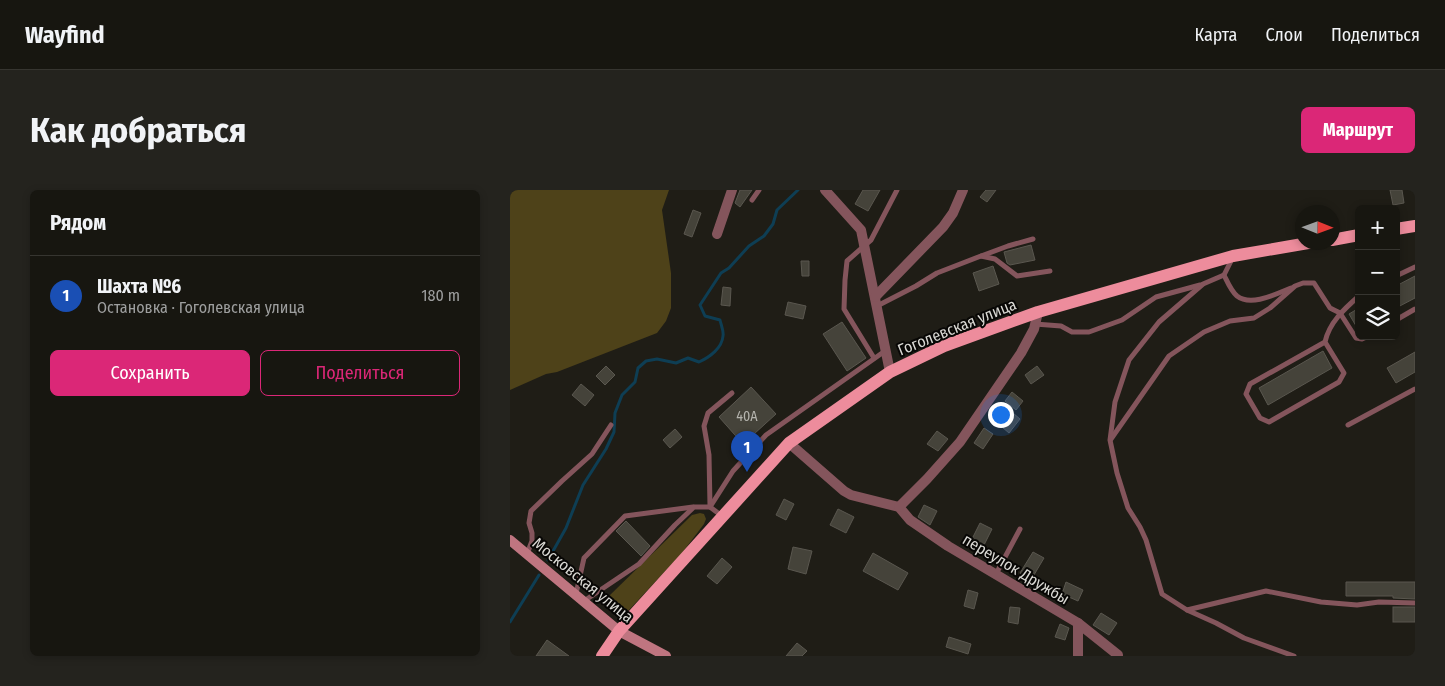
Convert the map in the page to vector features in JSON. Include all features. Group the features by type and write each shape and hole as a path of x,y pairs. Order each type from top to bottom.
{"main road":[{"path":"1400,228 1415,226"},
{"path":"1340,239 1355,236"},
{"name":"Гоголевская улица","path":"602,656 619,631 789,443 890,372 944,346 1233,256 1295,245"}],"street":[{"path":"717,234 732,190"},
{"path":"825,190 861,230 890,372"},
{"path":"876,301 954,214 963,190"},
{"path":"789,443 844,491 852,495 899,507 960,442 1021,353 1036,318"},
{"name":"переулок Дружбы","path":"899,507 910,520 948,546 1078,624 1118,655"},
{"name":"Московская улица","path":"510,540 619,631 666,656"},
{"path":"1078,624 1078,656"}],"lane":[{"path":"752,200 759,190"},
{"path":"874,358 844,309 847,261 871,240 897,190"},
{"path":"876,301 916,286 937,273 1008,246 1033,239"},
{"path":"981,256 995,259 1017,276 1050,271"},
{"path":"1036,318 1061,326 1072,332 1089,332 1122,320 1156,296 1203,284 1224,275 1233,256"},
{"path":"1400,274 1415,268"},
{"path":"1224,275 1236,295 1245,300 1265,298 1303,283 1314,283 1330,308 1340,313 1355,336"},
{"path":"1203,284 1159,322 1129,360 1115,402 1110,440 1117,473 1128,508 1146,540 1162,594 1187,610 1244,638 1294,656"},
{"path":"1110,440 1169,356 1204,332 1230,321 1254,318 1270,308 1295,286"},
{"path":"1325,342 1250,384 1246,394 1260,418 1269,422 1339,382 1344,373 1325,342 1327,333 1340,313 1355,300"},
{"path":"1400,318 1415,309"},
{"path":"710,507 733,471 766,435 886,351"},
{"path":"1348,425 1415,389"},
{"path":"710,507 709,455 704,426 708,413 732,393"},
{"path":"527,554 532,541 529,523 531,511 592,454 611,426"},
{"path":"584,601 639,564 694,507"},
{"path":"576,594 584,558 625,516 694,507 710,507 722,516"},
{"path":"996,574 1020,529"},
{"path":"1187,610 1266,591 1321,602 1357,605 1379,602 1415,603"}],"shaded area":[{"path":"510,190 669,190 662,210 671,273 671,308 666,321 657,333 557,372 546,374 510,390"},
{"path":"704,514 706,519 704,524 682,553 629,610 624,613 620,612 610,602 609,596 692,515"}],"building":[{"path":"740,190 752,190 740,207 735,203"},
{"path":"863,190 880,190 868,211 855,204"},
{"path":"986,190 996,190 987,202 980,197"},
{"path":"1390,190 1402,190 1404,203 1393,205"},
{"path":"693,210 701,213 692,237 684,234"},
{"path":"1031,245 1035,260 1010,265 1007,263 1004,252"},
{"path":"801,261 809,261 809,276 802,276"},
{"path":"993,266 999,284 979,291 973,273"},
{"path":"1415,276 1415,298 1400,306 1400,295 1400,284"},
{"path":"723,287 731,288 730,306 721,305"},
{"path":"788,302 806,306 803,319 785,315"},
{"path":"1355,310 1355,324 1349,314"},
{"path":"842,322 866,358 847,371 823,334"},
{"path":"1323,351 1332,368 1268,405 1259,388"},
{"path":"1415,352 1415,372 1396,383 1387,368"},
{"path":"606,366 615,375 605,385 596,376"},
{"path":"1037,366 1044,375 1031,384 1025,375"},
{"path":"581,384 594,395 585,406 572,395"},
{"path":"751,387 776,414 743,444 719,417"},
{"path":"1012,392 1023,401 1016,410 1005,401"},
{"path":"1013,413 1020,419 1009,433 1002,427"},
{"path":"984,428 993,434 983,449 974,443"},
{"path":"675,429 682,437 670,448 663,440"},
{"path":"937,431 948,439 938,451 927,444"},
{"path":"784,499 794,504 786,520 776,515"},
{"path":"924,505 937,511 930,525 918,517"},
{"path":"838,509 854,517 846,533 830,525"},
{"path":"626,521 650,546 641,556 616,531"},
{"path":"980,523 992,529 982,549 970,543"},
{"path":"793,547 812,551 806,574 788,569"},
{"path":"1033,552 1044,558 1031,580 1020,573"},
{"path":"873,553 908,573 898,590 863,571"},
{"path":"722,558 732,567 717,584 707,576"},
{"path":"1066,582 1083,590 1078,601 1062,594"},
{"path":"1346,582 1415,582 1415,599 1393,598 1393,596 1346,596"},
{"path":"968,590 978,593 974,609 964,606"},
{"path":"1010,607 1020,608 1018,624 1008,622"},
{"path":"1393,607 1415,607 1415,622 1393,622"},
{"path":"1101,613 1117,623 1109,635 1093,625"},
{"path":"1060,624 1069,628 1065,640 1055,637"},
{"path":"949,637 971,644 968,654 946,647"},
{"path":"547,640 569,656 536,656"},
{"path":"797,643 807,651 802,656 786,656"}],"waterway":[{"path":"548,560 566,528 583,485 606,449 614,432 615,413 622,395 635,382 638,368 646,361 657,359 676,363 688,358 699,362 707,358 718,348 723,334 720,320 705,316 700,305 721,273 729,268 749,246 764,236 773,224 777,210 798,190"},
{"path":"510,622 539,575"}],"place":[{"name":"Шахта №6","path":"747,472"}]}
